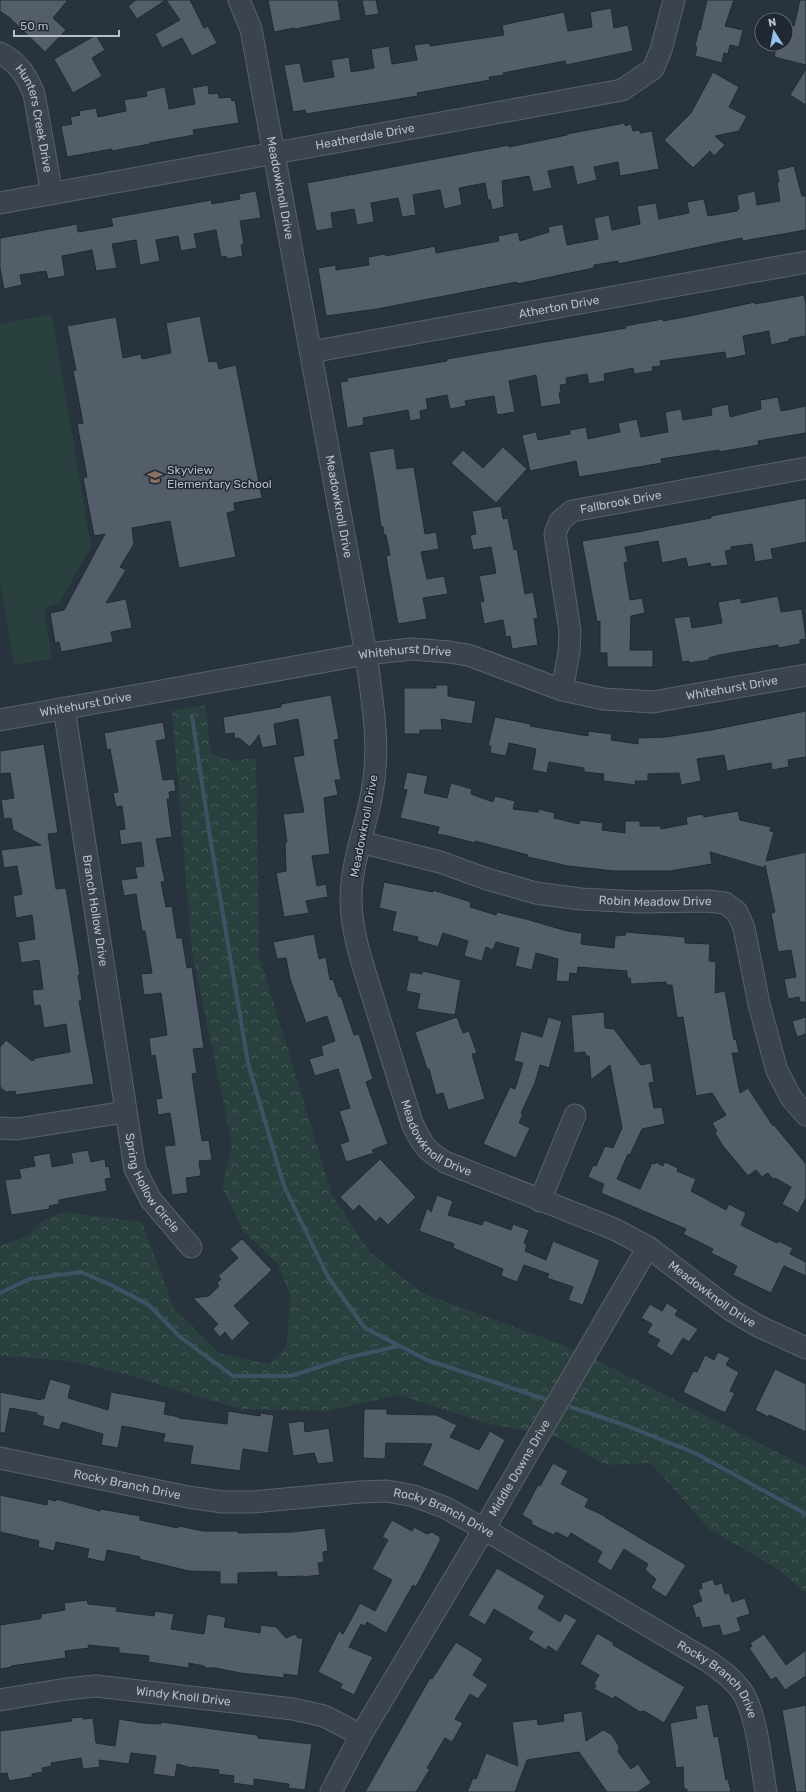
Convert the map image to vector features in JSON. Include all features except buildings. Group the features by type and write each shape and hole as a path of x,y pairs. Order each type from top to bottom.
{"street":[{"name":"Meadowknoll Drive","path":"239,0 251,29 366,654 375,721 376,755 372,792 353,873 351,899 354,926 363,964 407,1108 420,1141 430,1153 445,1162 540,1201 614,1229 648,1247 731,1310 758,1326 806,1348"},
{"name":"Heatherdale Drive","path":"0,203 622,90 653,69 661,50 674,0"},
{"name":"Hunters Creek Drive","path":"0,52 19,66 34,94 52,194"},
{"name":"Atherton Drive","path":"311,352 806,262"},
{"name":"Fallbrook Drive","path":"562,690 569,652 570,631 556,534 560,521 572,511 806,468"},
{"name":"Whitehurst Drive","path":"0,720 366,654 412,650 449,652 468,656 562,690 604,699 653,702 806,675"},
{"name":"Branch Hollow Drive","path":"64,708 125,1112"},
{"name":"Robin Meadow Drive","path":"360,842 440,862 487,879 536,893 581,899 640,902 707,901 725,903 737,912 744,928 759,1004 777,1071 792,1099 806,1115"},
{"path":"0,1128 17,1129 125,1112"},
{"name":"Spring Hollow Circle","path":"125,1112 135,1169 151,1200 191,1247"},
{"path":"540,1201 575,1115"},
{"name":"Middle Downs Drive","path":"331,1792 361,1735 484,1529 648,1247"},
{"name":"Rocky Branch Drive","path":"0,1458 188,1498 223,1502 253,1502 325,1494 387,1491 414,1496 444,1507 484,1529 728,1674 742,1691 749,1706 766,1792"},
{"name":"Windy Knoll Drive","path":"0,1700 66,1689 96,1686 293,1709 324,1716 361,1735"}],"green space":[{"path":"52,314 91,547 59,603 44,609 52,659 14,665 0,584 0,324"},
{"path":"205,705 211,753 231,761 256,758 259,955 332,1195 370,1252 422,1293 579,1351 806,1467 806,1593 774,1567 709,1529 651,1463 606,1465 555,1436 489,1424 399,1395 327,1411 239,1409 131,1376 71,1361 0,1356 0,1246 27,1236 42,1221 64,1212 142,1222 174,1309 219,1353 269,1364 287,1346 290,1296 278,1264 244,1232 222,1187 232,1144 192,951 172,711"}],"waterway":[{"path":"192,716 210,837 248,1063 284,1186 328,1277 365,1328 427,1360 548,1400"},
{"path":"0,1293 29,1279 81,1272 109,1284 149,1305 180,1337 233,1376 291,1376 346,1358 399,1346"},
{"path":"571,1407 622,1424 695,1453 806,1514"}],"place":[{"name":"Skyview Elementary School","path":"155,477"}]}
